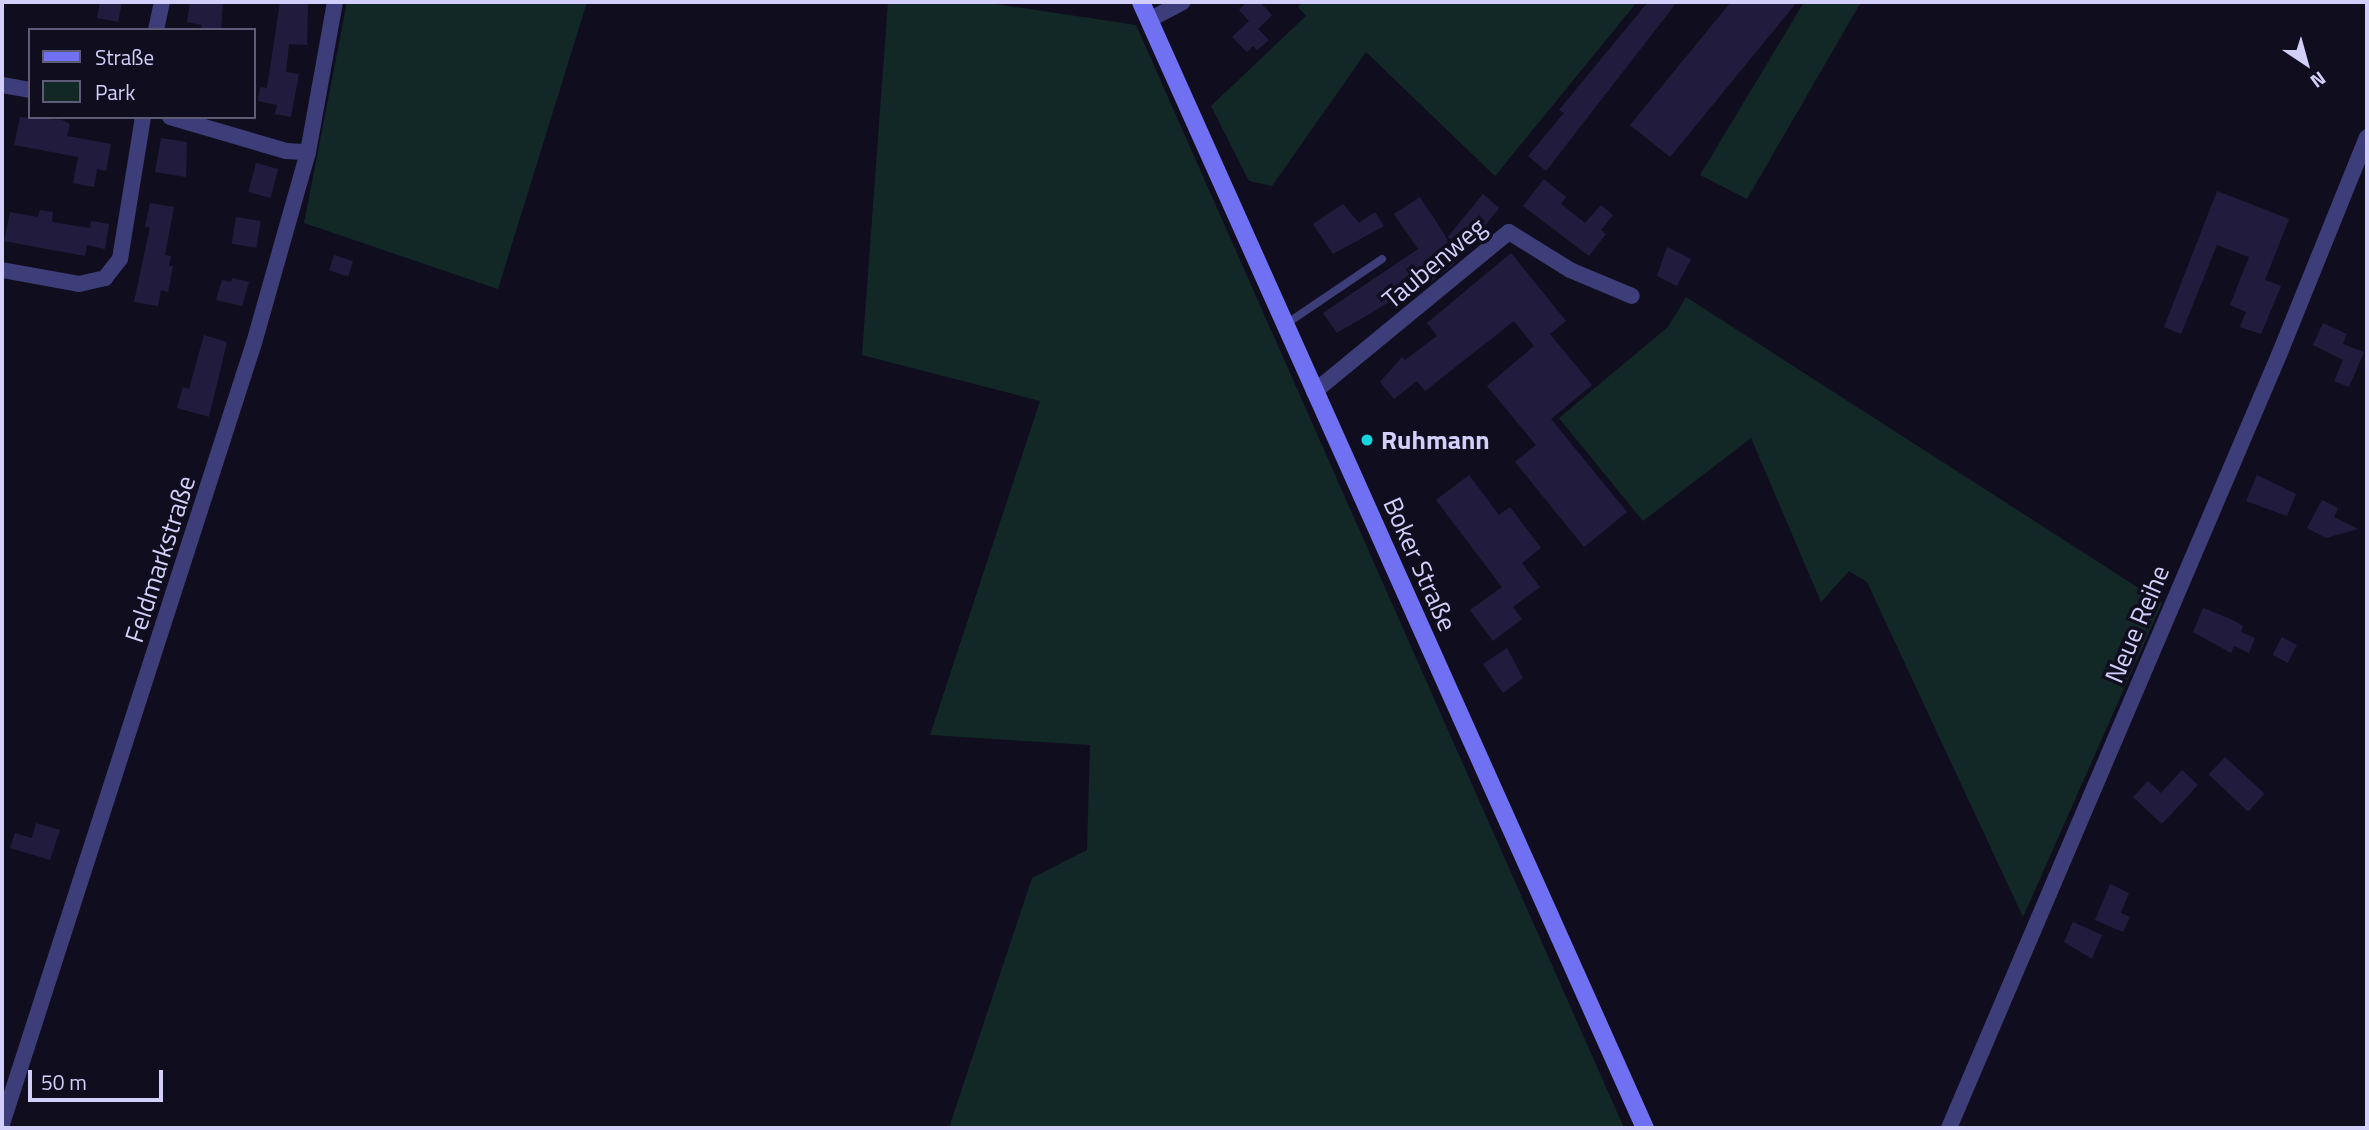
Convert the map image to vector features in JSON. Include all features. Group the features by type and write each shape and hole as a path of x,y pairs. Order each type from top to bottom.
{"main road":[{"name":"Boker Straße","path":"1140,2 1645,1128"}],"street":[{"path":"156,28 162,2"},
{"name":"Feldmarkstraße","path":"2,1124 254,343 308,152 335,2"},
{"path":"1149,20 1183,2"},
{"path":"2,85 28,90"},
{"path":"2,270 79,284 105,278 120,260 143,119"},
{"path":"177,119 286,150 308,152"},
{"name":"Neue Reihe","path":"1948,1128 2279,355 2367,137"},
{"name":"Taubenweg","path":"1314,392 1509,232 1570,270 1632,296"}],"lane":[{"path":"1285,324 1382,259"}],"green space":[{"path":"347,2 587,2 498,289 304,223"},
{"path":"888,2 982,2 1136,25 1624,1128 949,1128 1032,878 1087,850 1090,745 930,735 1040,401 862,355"},
{"path":"1303,2 1637,2 1495,176 1366,52 1272,186 1249,181 1211,106 1306,16 1298,7"},
{"path":"1804,2 1861,2 1747,199 1700,175"},
{"path":"1686,297 2162,603 2023,917 1867,582 1849,571 1821,602 1751,438 1643,521 1559,418 1668,327"}],"building":[{"path":"100,2 122,2 118,22 97,18"},
{"path":"190,2 223,3 221,28 201,28 202,25 187,22"},
{"path":"280,2 308,2 307,45 289,44 286,72 299,74 291,117 275,114 277,105 258,101 260,87 267,88"},
{"path":"1247,2 1260,2 1272,15 1258,29 1269,40 1257,50 1253,46 1247,52 1232,37 1249,21 1239,10"},
{"path":"1648,2 1677,2 1546,171 1528,156 1564,113 1559,110"},
{"path":"1731,2 1797,2 1670,157 1630,125"},
{"path":"20,117 62,120 70,124 67,136 111,144 106,171 97,169 94,187 73,183 78,157 14,145"},
{"path":"161,138 187,142 186,177 155,172"},
{"path":"256,163 278,169 270,198 248,192"},
{"path":"1544,179 1566,197 1561,204 1585,223 1601,205 1613,215 1601,230 1606,234 1589,256 1523,206"},
{"path":"2217,191 2289,219 2265,280 2281,286 2261,334 2240,327 2246,312 2230,305 2249,257 2217,245 2181,334 2164,327"},
{"path":"1483,194 1499,208 1454,264 1411,297 1408,291 1337,333 1323,313 1418,249 1394,214 1420,197 1447,238"},
{"path":"150,203 174,207 165,255 171,256 169,266 173,266 168,292 161,290 158,306 134,302 150,227 145,227"},
{"path":"1343,204 1359,223 1375,212 1384,226 1333,254 1313,224"},
{"path":"40,210 53,212 52,222 90,228 91,221 109,224 105,249 87,245 85,256 4,241 10,212 38,217"},
{"path":"236,217 261,221 256,248 232,244"},
{"path":"1667,247 1691,259 1677,286 1657,276"},
{"path":"1511,253 1566,321 1550,334 1592,385 1551,419 1627,512 1584,547 1515,462 1536,445 1487,386 1534,346 1514,321 1425,391 1417,381 1394,399 1380,382 1402,357 1405,360 1437,336 1427,323"},
{"path":"334,255 353,261 348,276 329,270"},
{"path":"232,278 249,282 242,306 216,300 222,280 231,282"},
{"path":"2323,323 2347,334 2343,344 2364,352 2349,387 2334,381 2343,360 2313,345"},
{"path":"204,335 227,342 209,417 177,408 183,387 189,389"},
{"path":"1469,475 1499,515 1510,507 1541,548 1522,563 1540,587 1513,607 1522,619 1493,641 1470,610 1502,587 1436,500"},
{"path":"2257,475 2296,494 2287,516 2246,501"},
{"path":"2322,500 2338,508 2334,517 2358,529 2326,538 2307,528"},
{"path":"2203,608 2243,626 2241,632 2255,638 2249,653 2234,646 2231,653 2193,632"},
{"path":"2282,637 2297,645 2288,663 2273,655"},
{"path":"1507,648 1523,678 1503,693 1483,664"},
{"path":"2225,757 2264,794 2248,811 2209,775"},
{"path":"2182,770 2198,785 2162,824 2133,797 2148,781 2161,793"},
{"path":"36,823 60,830 50,860 10,848 15,833 32,838"},
{"path":"2110,884 2129,893 2121,913 2130,917 2123,932 2095,920"},
{"path":"2073,922 2102,935 2092,959 2064,942"}],"place":[{"name":"Ruhmann","path":"1367,440"}]}
